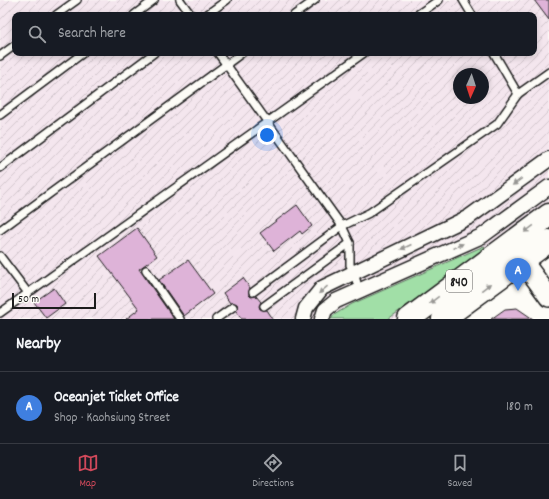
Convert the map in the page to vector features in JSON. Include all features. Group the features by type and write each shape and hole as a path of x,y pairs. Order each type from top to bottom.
{"highway":[{"name":"840","path":"443,319 516,251 549,215"},
{"name":"840","path":"409,319 516,251 549,241"}],"main road":[{"path":"516,251 549,297"}],"street":[{"path":"303,319 306,308 322,288 469,217 549,159"},
{"path":"322,319 325,310 336,300 482,236 549,187"}],"lane":[{"path":"60,12 77,0"},
{"path":"138,12 154,0"},
{"path":"180,0 189,12"},
{"path":"210,12 227,0"},
{"path":"298,12 315,0"},
{"path":"421,12 439,0"},
{"path":"463,0 470,12"},
{"path":"0,56 12,47"},
{"path":"0,115 79,56"},
{"path":"0,168 150,56"},
{"path":"220,56 342,226 350,243 350,264 359,290"},
{"path":"0,230 238,56"},
{"path":"0,313 360,56"},
{"path":"496,56 518,94"},
{"path":"253,292 342,226 369,213 497,124 518,94 549,72"},
{"path":"264,306 350,243"},
{"path":"0,256 28,293"},
{"path":"146,270 180,319"},
{"path":"216,319 233,307"}],"shaded area":[{"path":"0,0 549,0 549,207 394,319 0,319"}],"green space":[{"path":"484,246 487,249 388,319 331,319 334,315 352,304"}],"building":[{"path":"534,0 549,0 549,20"},
{"path":"297,205 312,226 302,234 300,231 274,251 260,233"},
{"path":"137,228 157,256 139,269 174,319 126,319 139,309 99,256"},
{"path":"188,260 213,294 184,316 159,280"},
{"path":"243,278 250,288 249,295 251,297 256,296 261,302 259,306 260,309 267,310 273,319 242,319 236,311 238,307 237,304 230,303 223,293"},
{"path":"54,288 65,304 46,318 34,302"},
{"path":"517,308 533,319 491,319 505,309"}],"place":[{"name":"Oceanjet Ticket Office","path":"518,291"}]}
